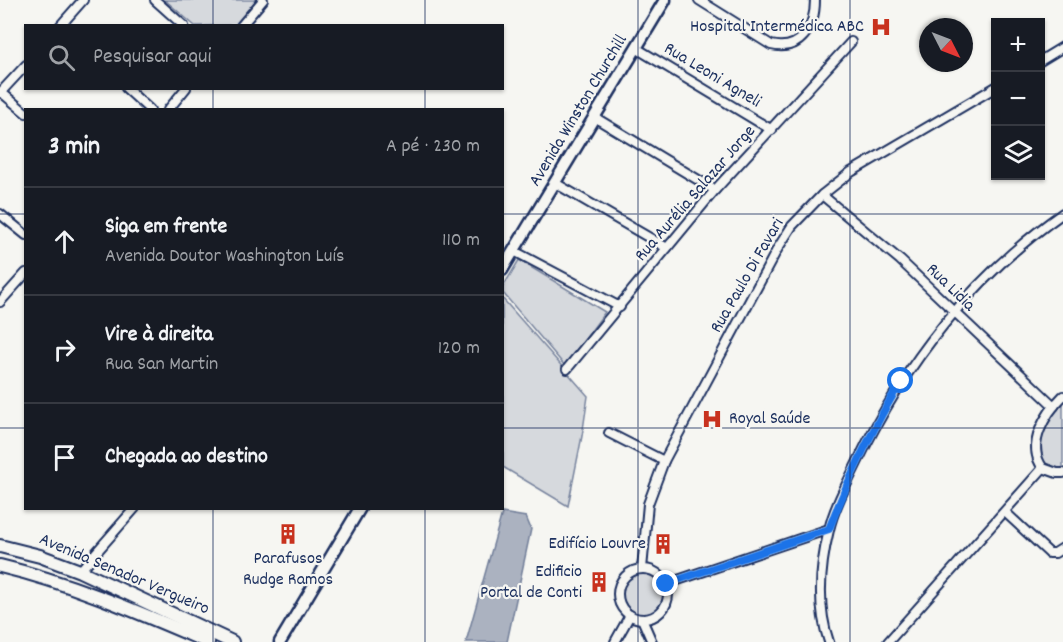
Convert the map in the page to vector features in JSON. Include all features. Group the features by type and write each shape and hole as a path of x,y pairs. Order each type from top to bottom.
{"main road":[{"name":"Avenida Winston Churchill","path":"504,267 664,0"},
{"path":"280,642 359,510"},
{"name":"Avenida Senador Vergueiro","path":"0,546 24,551 80,572 232,642"},
{"name":"Avenida Senador Vergueiro","path":"0,566 33,573 93,594 208,642"}],"street":[{"path":"62,24 83,0"},
{"path":"155,0 182,24"},
{"path":"243,24 263,0"},
{"path":"699,0 771,45 788,47 798,42 810,27 815,14 815,0"},
{"name":"Rua Aurélia Salazar Jorge","path":"567,369 715,190 851,42"},
{"path":"1045,58 1063,47"},
{"name":"Rua Leoni Agneli","path":"636,48 772,130"},
{"path":"24,67 1,93 24,111"},
{"path":"128,90 148,108"},
{"path":"170,108 184,90"},
{"name":"Rua Paulo Di Favari","path":"642,569 648,504 664,461 792,226 822,195 851,172 991,90"},
{"path":"594,117 715,190"},
{"path":"555,183 667,248"},
{"name":"Rua Lidia","path":"822,195 900,260 1054,406"},
{"path":"829,642 822,615 821,590 829,529 844,491 884,409 901,381 954,313 1012,253 1063,213"},
{"path":"0,214 24,233"},
{"path":"514,251 620,307"},
{"path":"0,302 24,275"},
{"path":"1063,396 1044,420 1037,441 1036,455 1043,468 1063,473"},
{"path":"609,434 664,461"},
{"path":"888,642 1043,468"},
{"path":"80,572 133,510"},
{"path":"1005,512 1049,553 1055,553 1063,548"},
{"path":"666,584 829,529"},
{"path":"642,569 656,572 666,584 668,595 665,605 653,617 642,619 630,615 619,602 619,585 631,572 642,569"},
{"path":"615,642 630,615"},
{"path":"642,619 652,642"}],"shaded area":[{"path":"165,0 258,0 237,24 193,24"},
{"path":"519,260 605,312 565,366 504,294 504,285"},
{"path":"504,300 588,396 568,506 504,468"},
{"path":"1063,403 1063,470 1051,470 1041,462 1042,437 1047,422"},
{"path":"502,513 526,517 531,529 507,642 466,642"},
{"path":"648,571 660,577 665,585 665,603 660,611 652,616 638,617 630,614 623,607 620,589 623,581 630,574"}],"place":[{"name":"Hospital Intermédica ABC","path":"881,27"},
{"name":"Royal Saúde","path":"712,419"},
{"name":"Parafusos Rudge Ramos","path":"288,534"},
{"name":"Edifício Louvre","path":"663,544"},
{"name":"Edificio Portal de Conti","path":"599,582"}],"route":[{"path":"666,584 829,529 862,452 901,381"}]}
